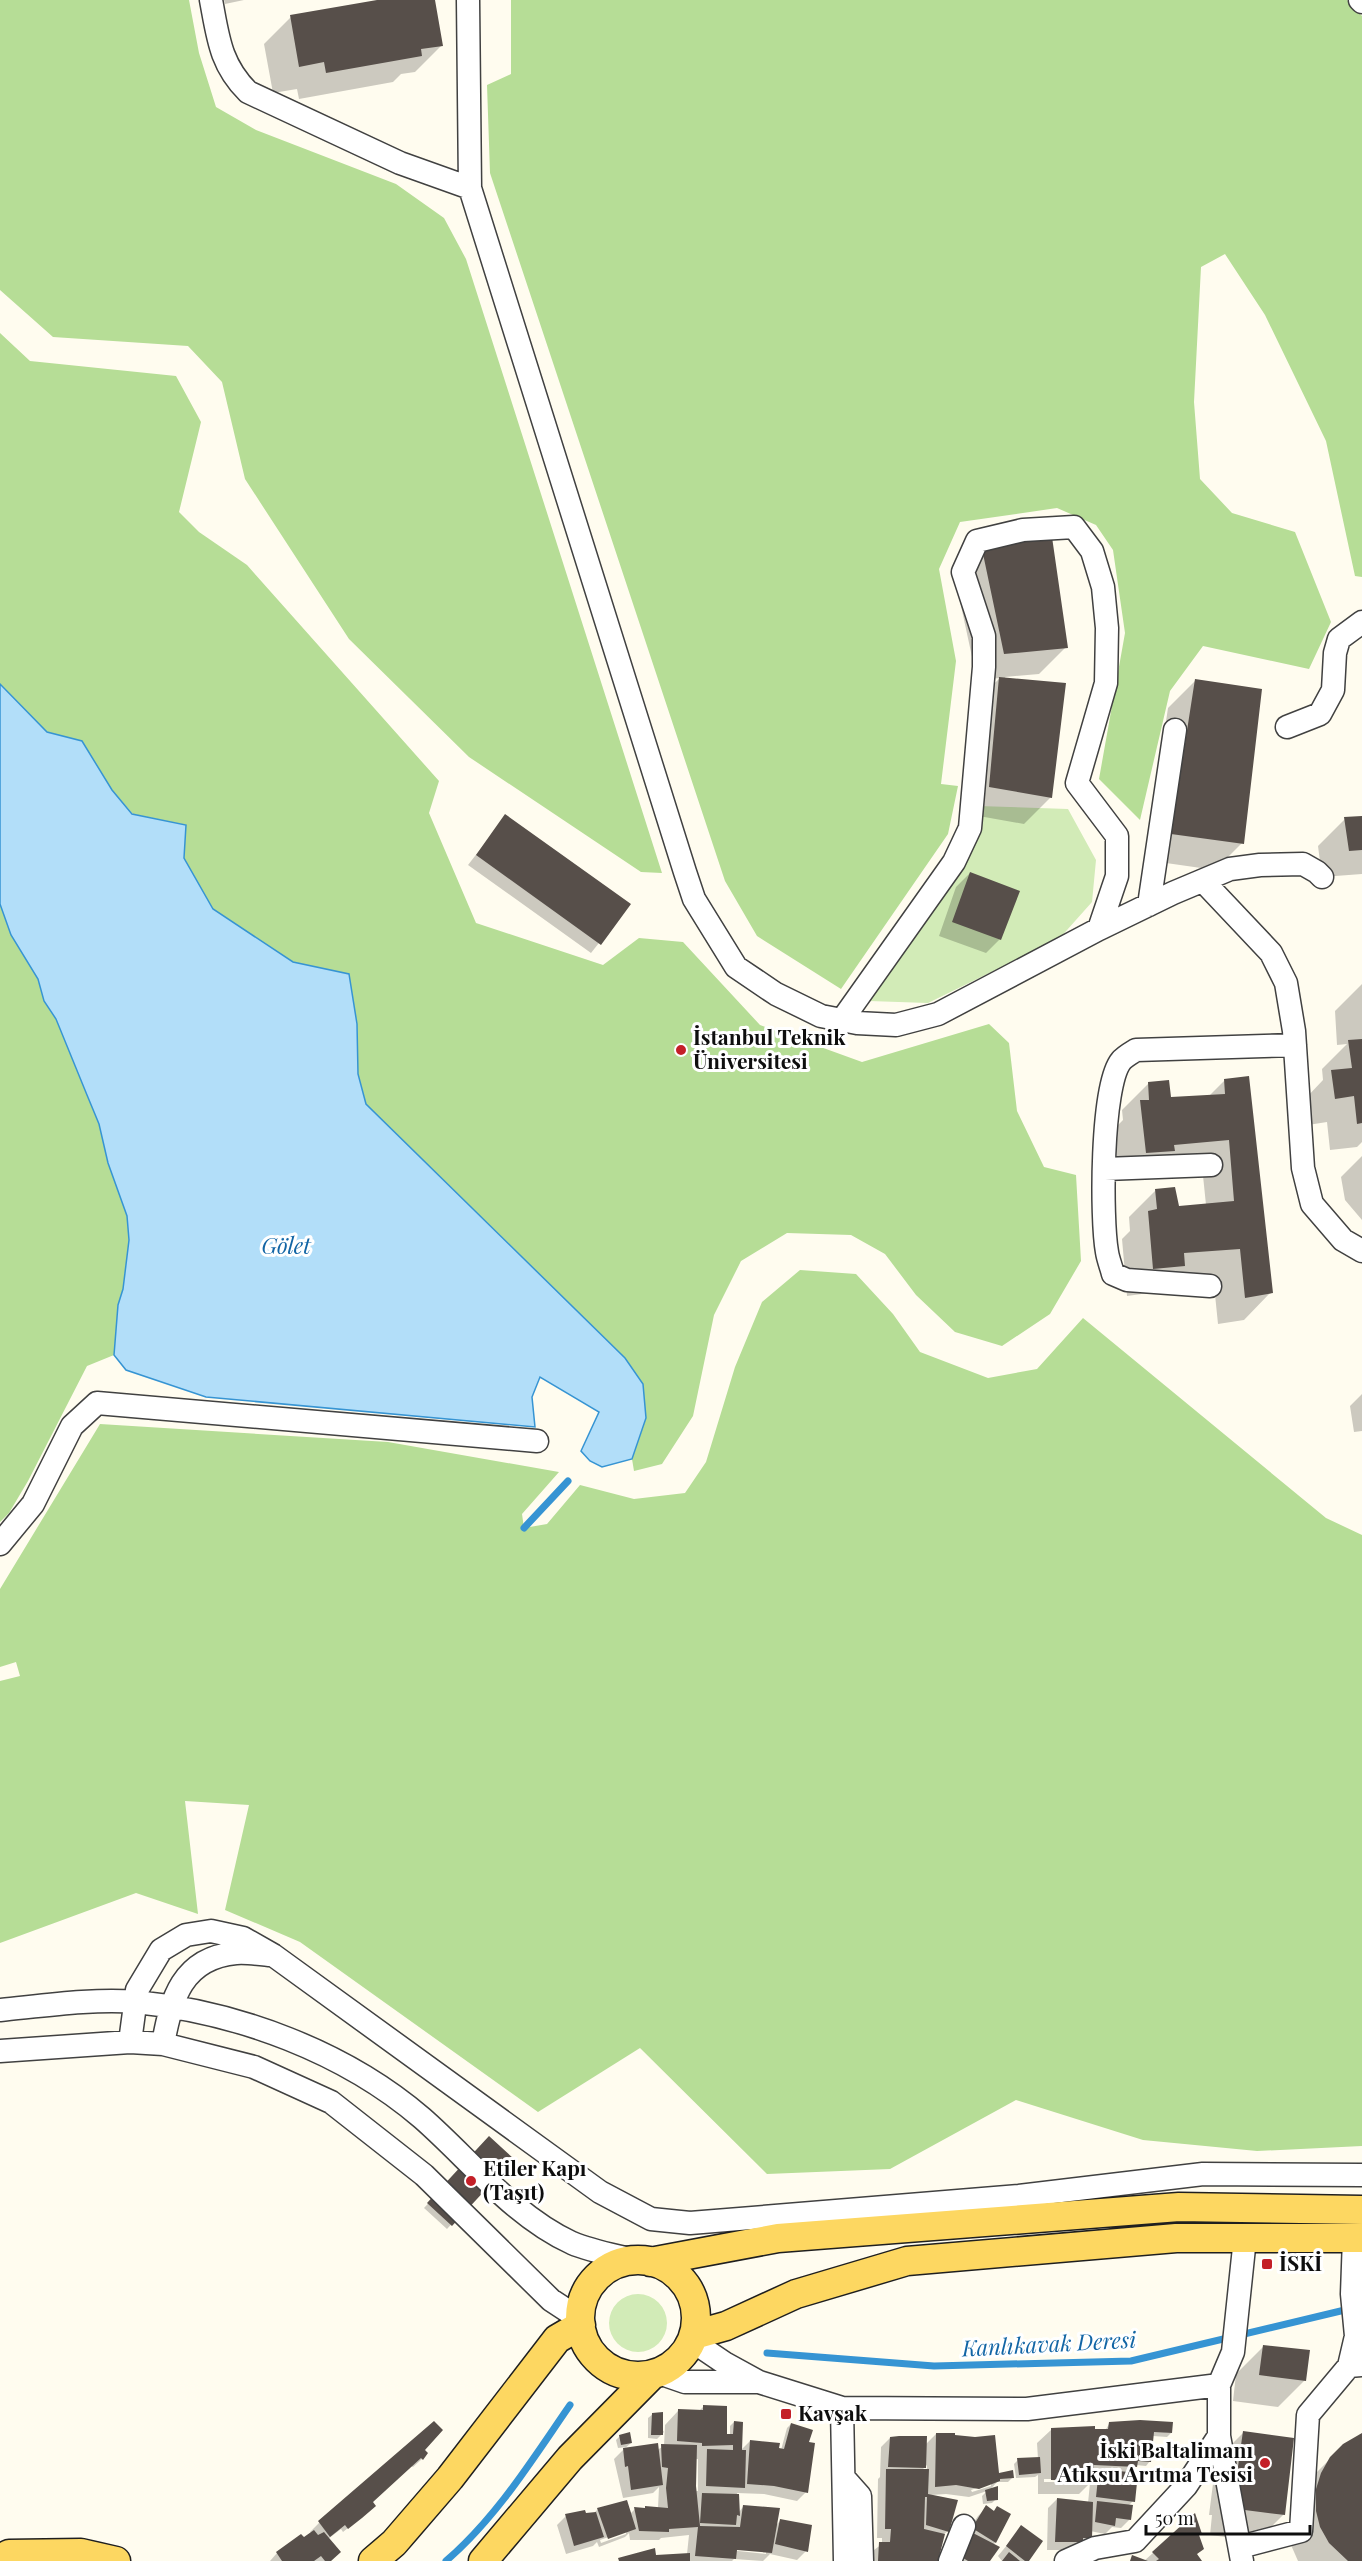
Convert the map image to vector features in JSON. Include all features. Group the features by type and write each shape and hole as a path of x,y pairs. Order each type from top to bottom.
{"main road":[{"path":"655,2374 638,2376 624,2374 600,2361 590,2351 580,2322 583,2302 590,2286 602,2273 616,2264 778,2238 1179,2207 1362,2210"},
{"path":"693,2337 726,2326 796,2294 907,2260 1176,2238 1358,2238"},
{"path":"483,2561 570,2458 655,2374 673,2365 684,2354 693,2337 697,2321 692,2295 675,2273 663,2266 642,2261"},
{"path":"374,2561 394,2543 450,2478 557,2339 580,2322"},
{"path":"0,2559 9,2554 81,2553 116,2561"}],"street":[{"path":"210,0 221,53 234,78 248,92 400,163 470,188"},
{"path":"468,0 470,188 694,899 736,968 794,1003 821,1016 896,1025 939,1014 1100,929 1230,869 1260,865 1303,864 1322,877"},
{"path":"842,1020 954,862 970,828 984,667 984,636 963,572 977,541 1023,530 1074,527 1092,551 1103,587 1107,628 1106,683 1077,783 1117,836 1117,876 1100,929"},
{"path":"1287,727 1320,714 1333,690 1335,653 1340,639 1362,622"},
{"path":"1149,905 1175,730"},
{"path":"1203,881 1271,952 1286,983 1295,1045 1303,1168 1312,1204 1343,1240 1362,1251"},
{"path":"1210,1286 1127,1280 1113,1274 1107,1251 1105,1169 1111,1085 1121,1061 1136,1050 1295,1045"},
{"path":"1105,1169 1211,1165"},
{"path":"0,1544 33,1504 72,1426 97,1403 537,1441"},
{"path":"130,2042 136,1990 161,1950 186,1935 210,1931 243,1938 273,1955 600,2192 651,2218 690,2223 1019,2196 1203,2174 1362,2175"},
{"path":"163,2044 170,2007 188,1975 204,1961 235,1953 273,1955"},
{"path":"0,2010 134,2002 170,2007 233,2021 296,2041 350,2066 391,2093 528,2216 572,2242 642,2261"},
{"path":"0,2051 130,2042 163,2044 254,2067 331,2102 424,2175 551,2300 580,2322"},
{"path":"1245,2238 1233,2352 1219,2385 1219,2436 1241,2554 1301,2531 1308,2415 1355,2365 1356,2336 1352,2294 1358,2238"},
{"path":"693,2337 726,2364 759,2382 842,2408 1027,2409 1219,2385"},
{"path":"655,2374 685,2382 759,2382"},
{"path":"842,2408 845,2561"},
{"path":"1066,2561 1095,2548 1135,2541 1186,2486 1219,2436"},
{"path":"843,2478 860,2496 862,2561"},
{"path":"950,2561 963,2526"}],"green space":[{"path":"0,0 189,0 199,53 216,107 256,130 396,184 444,218 466,259 662,873 641,872 469,757 349,639 245,479 222,382 188,346 53,337 0,290"},
{"path":"511,0 1347,0 1362,16 1362,577 1355,576 1326,441 1265,315 1225,254 1201,267 1194,402 1200,479 1232,513 1295,532 1331,622 1309,669 1203,646 1170,691 1140,820 1099,779 1125,633 1113,550 1096,525 1057,508 960,522 939,569 956,661 941,784 958,786 948,834 841,989 757,936 725,881 490,173 487,85 511,74"},
{"path":"0,333 30,361 176,376 201,422 179,512 199,532 247,565 439,781 429,813 476,923 603,965 639,938 683,942 760,1025 862,1062 989,1024 1009,1043 1017,1111 1044,1167 1076,1175 1081,1261 1050,1314 1002,1346 955,1332 916,1295 885,1254 851,1235 787,1233 741,1261 714,1315 693,1416 662,1464 634,1471 632,1459 646,1418 625,1358 366,1104 358,1074 357,1024 349,974 293,962 213,909 184,858 186,825 133,814 112,790 82,741 47,732 0,684"},
{"path":"978,806 1068,809 1096,860 1092,902 1059,939 928,1003 869,1001"},
{"path":"0,904 11,935 38,979 44,1001 56,1019 99,1124 108,1163 127,1216 129,1240 123,1289 118,1305 114,1355 87,1366 28,1481 9,1513 0,1522"},
{"path":"800,1270 856,1274 893,1314 920,1352 988,1378 1037,1369 1083,1318 1326,1518 1362,1535 1362,2146 1257,2151 1143,2140 1016,2100 890,2169 767,2174 640,2048 538,2112 300,1942 225,1910 249,1805 185,1801 198,1914 136,1893 0,1943 0,1681 20,1676 16,1662 0,1667 0,1589 100,1424 388,1442 559,1472 522,1514 524,1528 547,1524 580,1485 634,1499 685,1493 706,1462 735,1367 762,1302"},
{"path":"638,2294 649,2296 662,2307 667,2323 665,2334 654,2347 638,2352 627,2350 614,2339 609,2323 611,2312 622,2299"}],"water":[{"name":"Gölet","path":"0,684 47,732 82,741 112,790 132,814 186,825 184,858 213,909 293,962 349,974 357,1024 358,1074 366,1104 625,1358 643,1384 646,1418 632,1459 602,1467 590,1461 581,1451 599,1412 540,1377 532,1397 535,1427 206,1397 126,1370 114,1355 118,1305 123,1289 129,1240 127,1216 108,1163 99,1124 56,1019 44,1001 38,979 11,935 0,904"}],"building":[{"path":"377,0 435,0 443,46 421,49 422,56 326,73 324,62 299,67 290,15"},
{"path":"1052,537 1068,648 1004,654 982,549"},
{"path":"999,677 1066,683 1052,798 989,787"},
{"path":"1195,679 1262,689 1244,844 1171,834"},
{"path":"505,814 631,904 601,945 476,855"},
{"path":"1362,816 1362,850 1349,851 1344,817"},
{"path":"970,872 1020,891 1001,940 952,922"},
{"path":"1362,1039 1362,1123 1357,1124 1354,1096 1335,1099 1331,1070 1352,1068 1348,1040"},
{"path":"1249,1076 1273,1293 1245,1298 1240,1249 1184,1253 1185,1266 1153,1269 1148,1211 1157,1209 1155,1189 1175,1187 1179,1206 1234,1201 1229,1140 1174,1145 1175,1151 1146,1153 1140,1100 1149,1100 1148,1082 1169,1080 1171,1097 1225,1094 1224,1079"},
{"name":"Etiler Kapı (Taşıt)","path":"489,2136 514,2159 452,2226 427,2203"},
{"path":"1263,2345 1310,2350 1306,2381 1259,2375"},
{"path":"703,2405 727,2406 727,2434 733,2434 734,2421 743,2422 742,2450 746,2450 745,2488 706,2486 707,2449 733,2450 733,2445 702,2446 702,2443 677,2441 678,2409 703,2410"},
{"path":"663,2412 663,2435 651,2435 652,2413"},
{"path":"1140,2420 1173,2422 1172,2433 1154,2432 1151,2462 1138,2461 1137,2467 1094,2465 1094,2481 1051,2480 1051,2428 1095,2426 1095,2429 1108,2429 1109,2422"},
{"path":"434,2421 443,2430 425,2450 428,2453 423,2460 421,2458 373,2502 376,2506 362,2518 348,2529 345,2525 330,2537 318,2521"},
{"path":"791,2423 813,2430 809,2442 815,2443 808,2493 774,2486 747,2484 750,2440 780,2443 779,2448 784,2449"},
{"name":"İski Baltalimanı Atıksu Arıtma Tesisi","path":"1243,2431 1294,2438 1285,2515 1237,2509 1235,2488"},
{"path":"630,2432 632,2443 621,2445 619,2435"},
{"path":"936,2433 955,2433 955,2435 975,2437 995,2435 999,2473 1013,2470 1014,2478 1000,2479 1000,2481 979,2489 956,2485 935,2487"},
{"name":"İski Baltalimanı Atıksu Arıtma Tesisi","path":"1362,2433 1362,2561 1348,2561 1329,2543 1320,2527 1316,2511 1316,2489 1321,2473 1330,2457 1343,2444"},
{"path":"927,2436 926,2468 888,2467 890,2437"},
{"path":"658,2443 663,2485 631,2490 623,2448"},
{"path":"661,2444 697,2445 696,2486 700,2526 740,2527 743,2505 780,2508 772,2553 737,2550 736,2559 695,2556 698,2527 669,2529 669,2532 639,2531 634,2507 668,2508 666,2488 668,2468 662,2467"},
{"path":"1040,2457 1041,2473 1019,2475 1017,2458"},
{"path":"886,2469 929,2469 928,2494 958,2500 949,2532 926,2525 927,2497 925,2497 924,2529 945,2534 938,2561 878,2561 879,2542 890,2542 891,2529 885,2529"},
{"path":"1099,2469 1138,2473 1135,2502 1096,2497"},
{"path":"998,2486 998,2500 987,2501 985,2490"},
{"path":"702,2493 739,2494 740,2516 737,2515 736,2525 700,2523"},
{"path":"1057,2498 1093,2502 1092,2538 1083,2538 1083,2542 1055,2542"},
{"path":"627,2500 636,2529 608,2539 597,2508"},
{"path":"1097,2501 1133,2505 1131,2520 1116,2518 1115,2526 1095,2522"},
{"path":"986,2505 994,2511 997,2506 1011,2514 996,2543 972,2528"},
{"path":"585,2510 586,2513 596,2512 604,2537 574,2546 565,2514"},
{"path":"1195,2513 1204,2549 1197,2554 1202,2561 1156,2561 1159,2559 1152,2552"},
{"path":"780,2519 812,2525 808,2552 775,2544"},
{"path":"1021,2525 1043,2541 1029,2561 1025,2561 1006,2546"},
{"path":"314,2530 318,2535 324,2532 341,2552 331,2561 325,2561 321,2556 314,2561 282,2561 276,2552 301,2534 304,2537"},
{"path":"973,2533 1000,2547 990,2561 968,2561 960,2556"},
{"path":"655,2548 656,2555 690,2553 690,2561 619,2561 618,2558"},
{"path":"1009,2552 1020,2561 1002,2561"},
{"path":"1132,2555 1148,2561 1130,2561"}],"waterway":[{"path":"524,1528 568,1481"},
{"name":"Kanlıkavak Deresi","path":"767,2353 934,2366 1131,2361 1349,2309"},
{"name":"Kanlıkavak Deresi","path":"446,2561 498,2507 570,2405"}],"place":[{"name":"İstanbul Teknik Üniversitesi","path":"681,1050"},
{"name":"Etiler Kapı (Taşıt)","path":"471,2181"},
{"name":"İSKİ","path":"1267,2264"},
{"name":"Kavşak","path":"786,2414"},
{"name":"İski Baltalimanı Atıksu Arıtma Tesisi","path":"1265,2463"}]}
